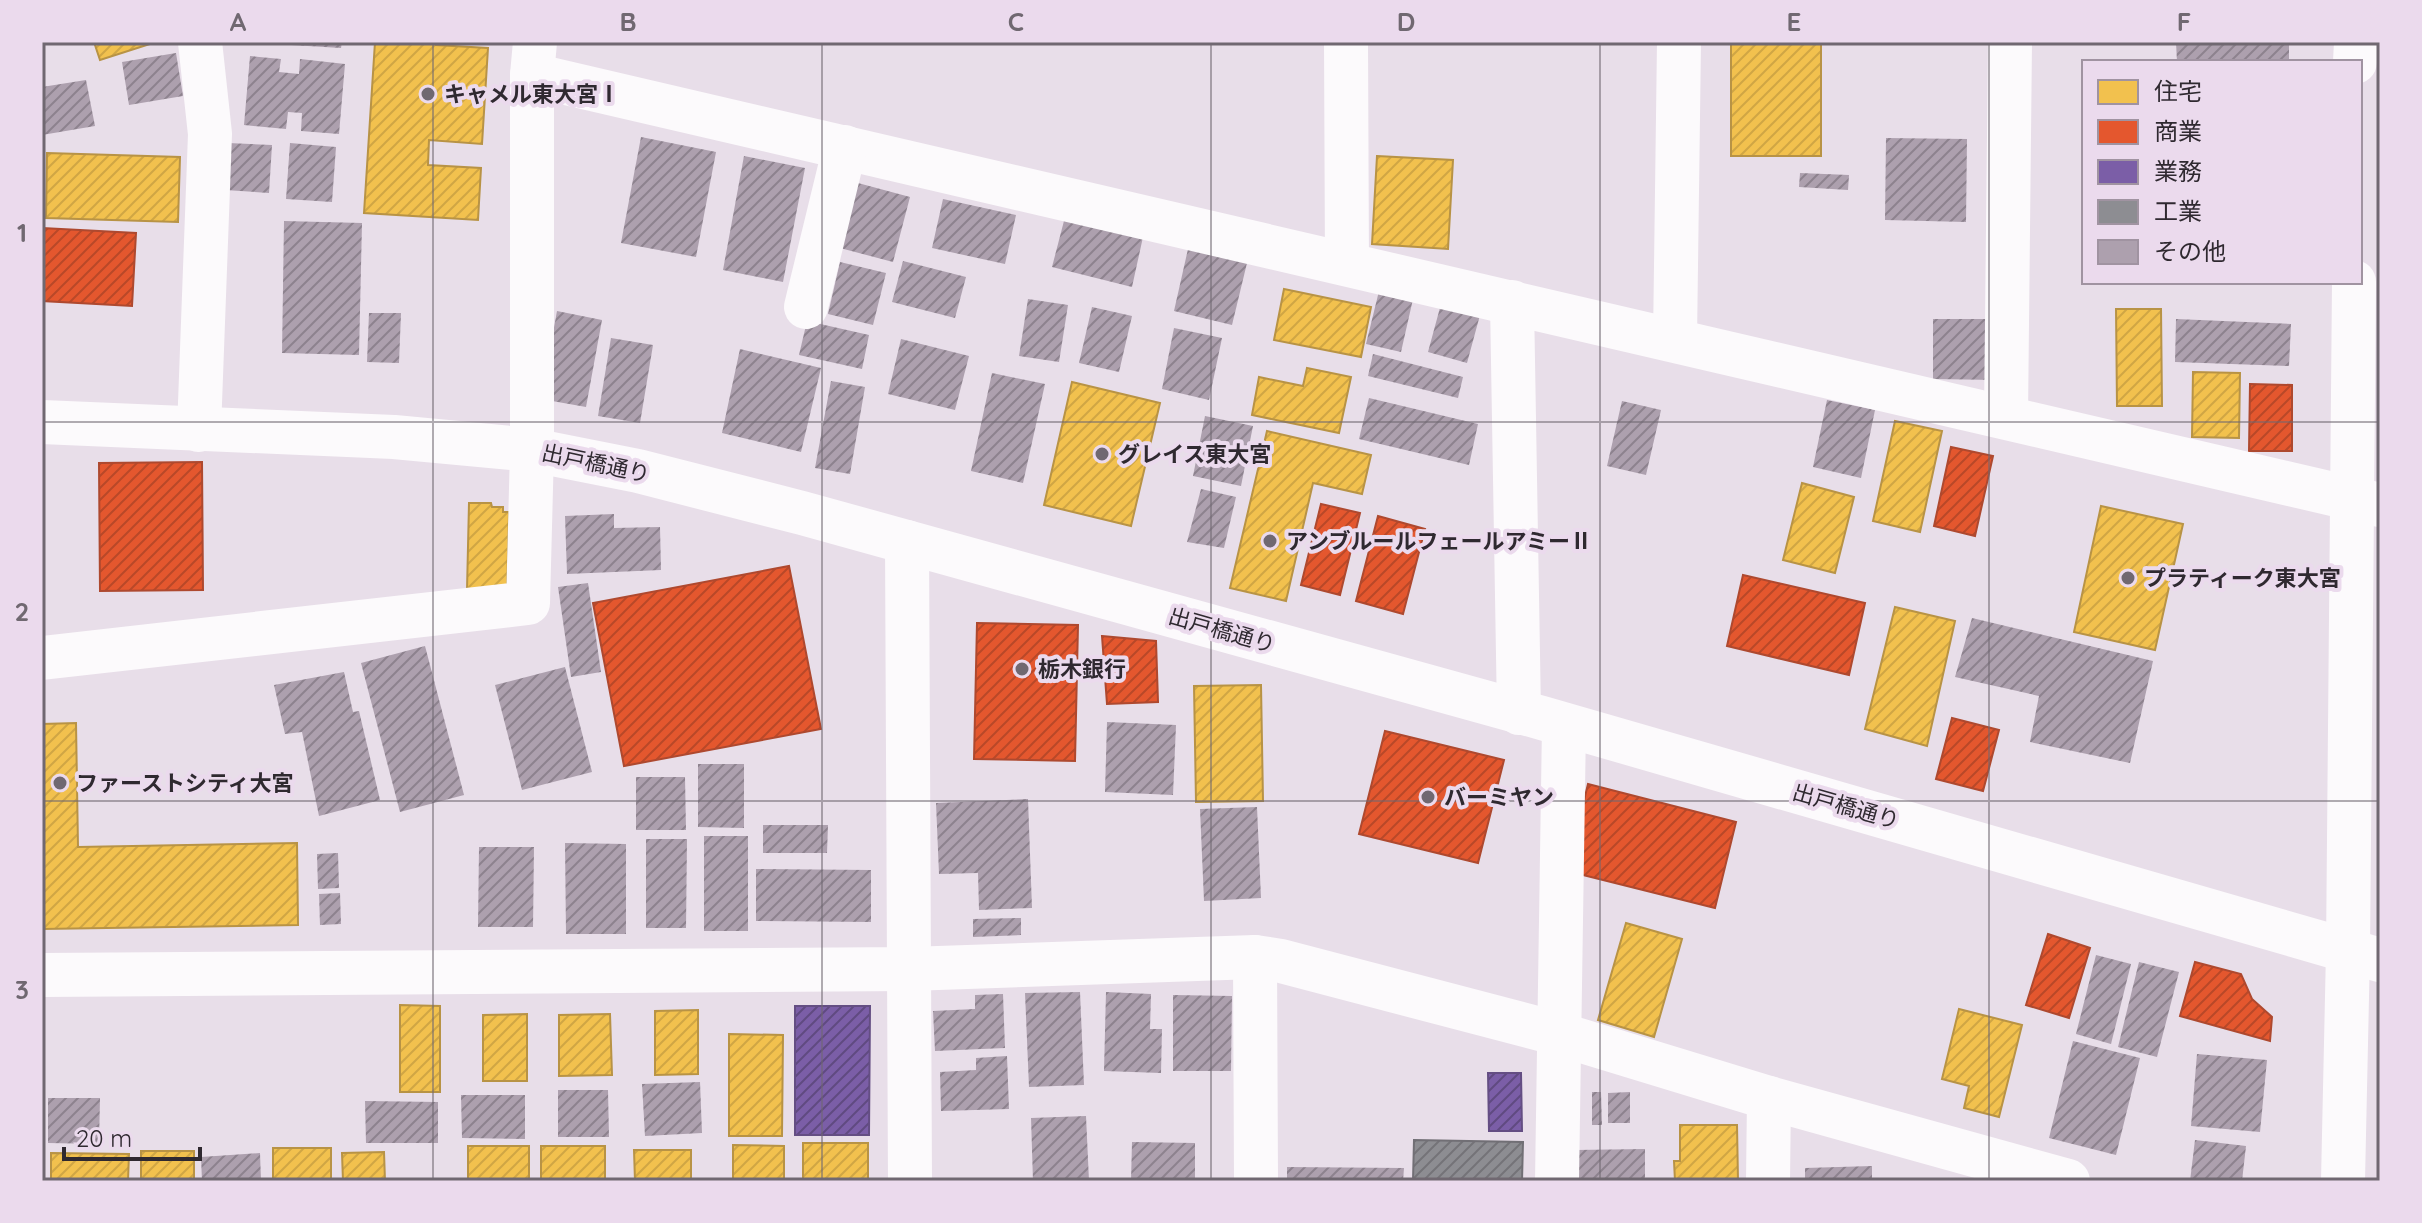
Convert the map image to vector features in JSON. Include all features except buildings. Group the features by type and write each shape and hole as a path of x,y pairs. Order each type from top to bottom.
{"street":[{"path":"199,430 210,134 200,42"},
{"path":"1346,42 1347,264"},
{"path":"1675,340 1679,42"},
{"path":"2006,417 2010,42"},
{"path":"42,658 528,603 532,450 533,58 845,147 2366,501"},
{"path":"806,307 845,147"},
{"path":"2343,1181 2364,956 2366,501 2354,284"},
{"path":"1512,302 1519,713"},
{"name":"出戸橋通り","path":"42,422 394,437 532,450 638,471 907,542 1564,725 2364,956"},
{"path":"907,542 910,1181"},
{"path":"1557,1181 1564,725"},
{"path":"1255,957 1256,1181"},
{"path":"42,975 909,969 1255,957 1281,961 1559,1034 2021,1174 2068,1181"},
{"path":"1768,1181 1769,1098"}],"place":[{"name":"キャメル東大宮Ⅰ","path":"428,94"},
{"name":"グレイス東大宮","path":"1102,454"},
{"name":"アンブルールフェールアミーⅡ","path":"1270,541"},
{"name":"プラティーク東大宮","path":"2128,578"},
{"name":"栃木銀行","path":"1022,669"},
{"name":"ファーストシティ大宮","path":"60,783"},
{"name":"バーミヤン","path":"1428,797"}]}
